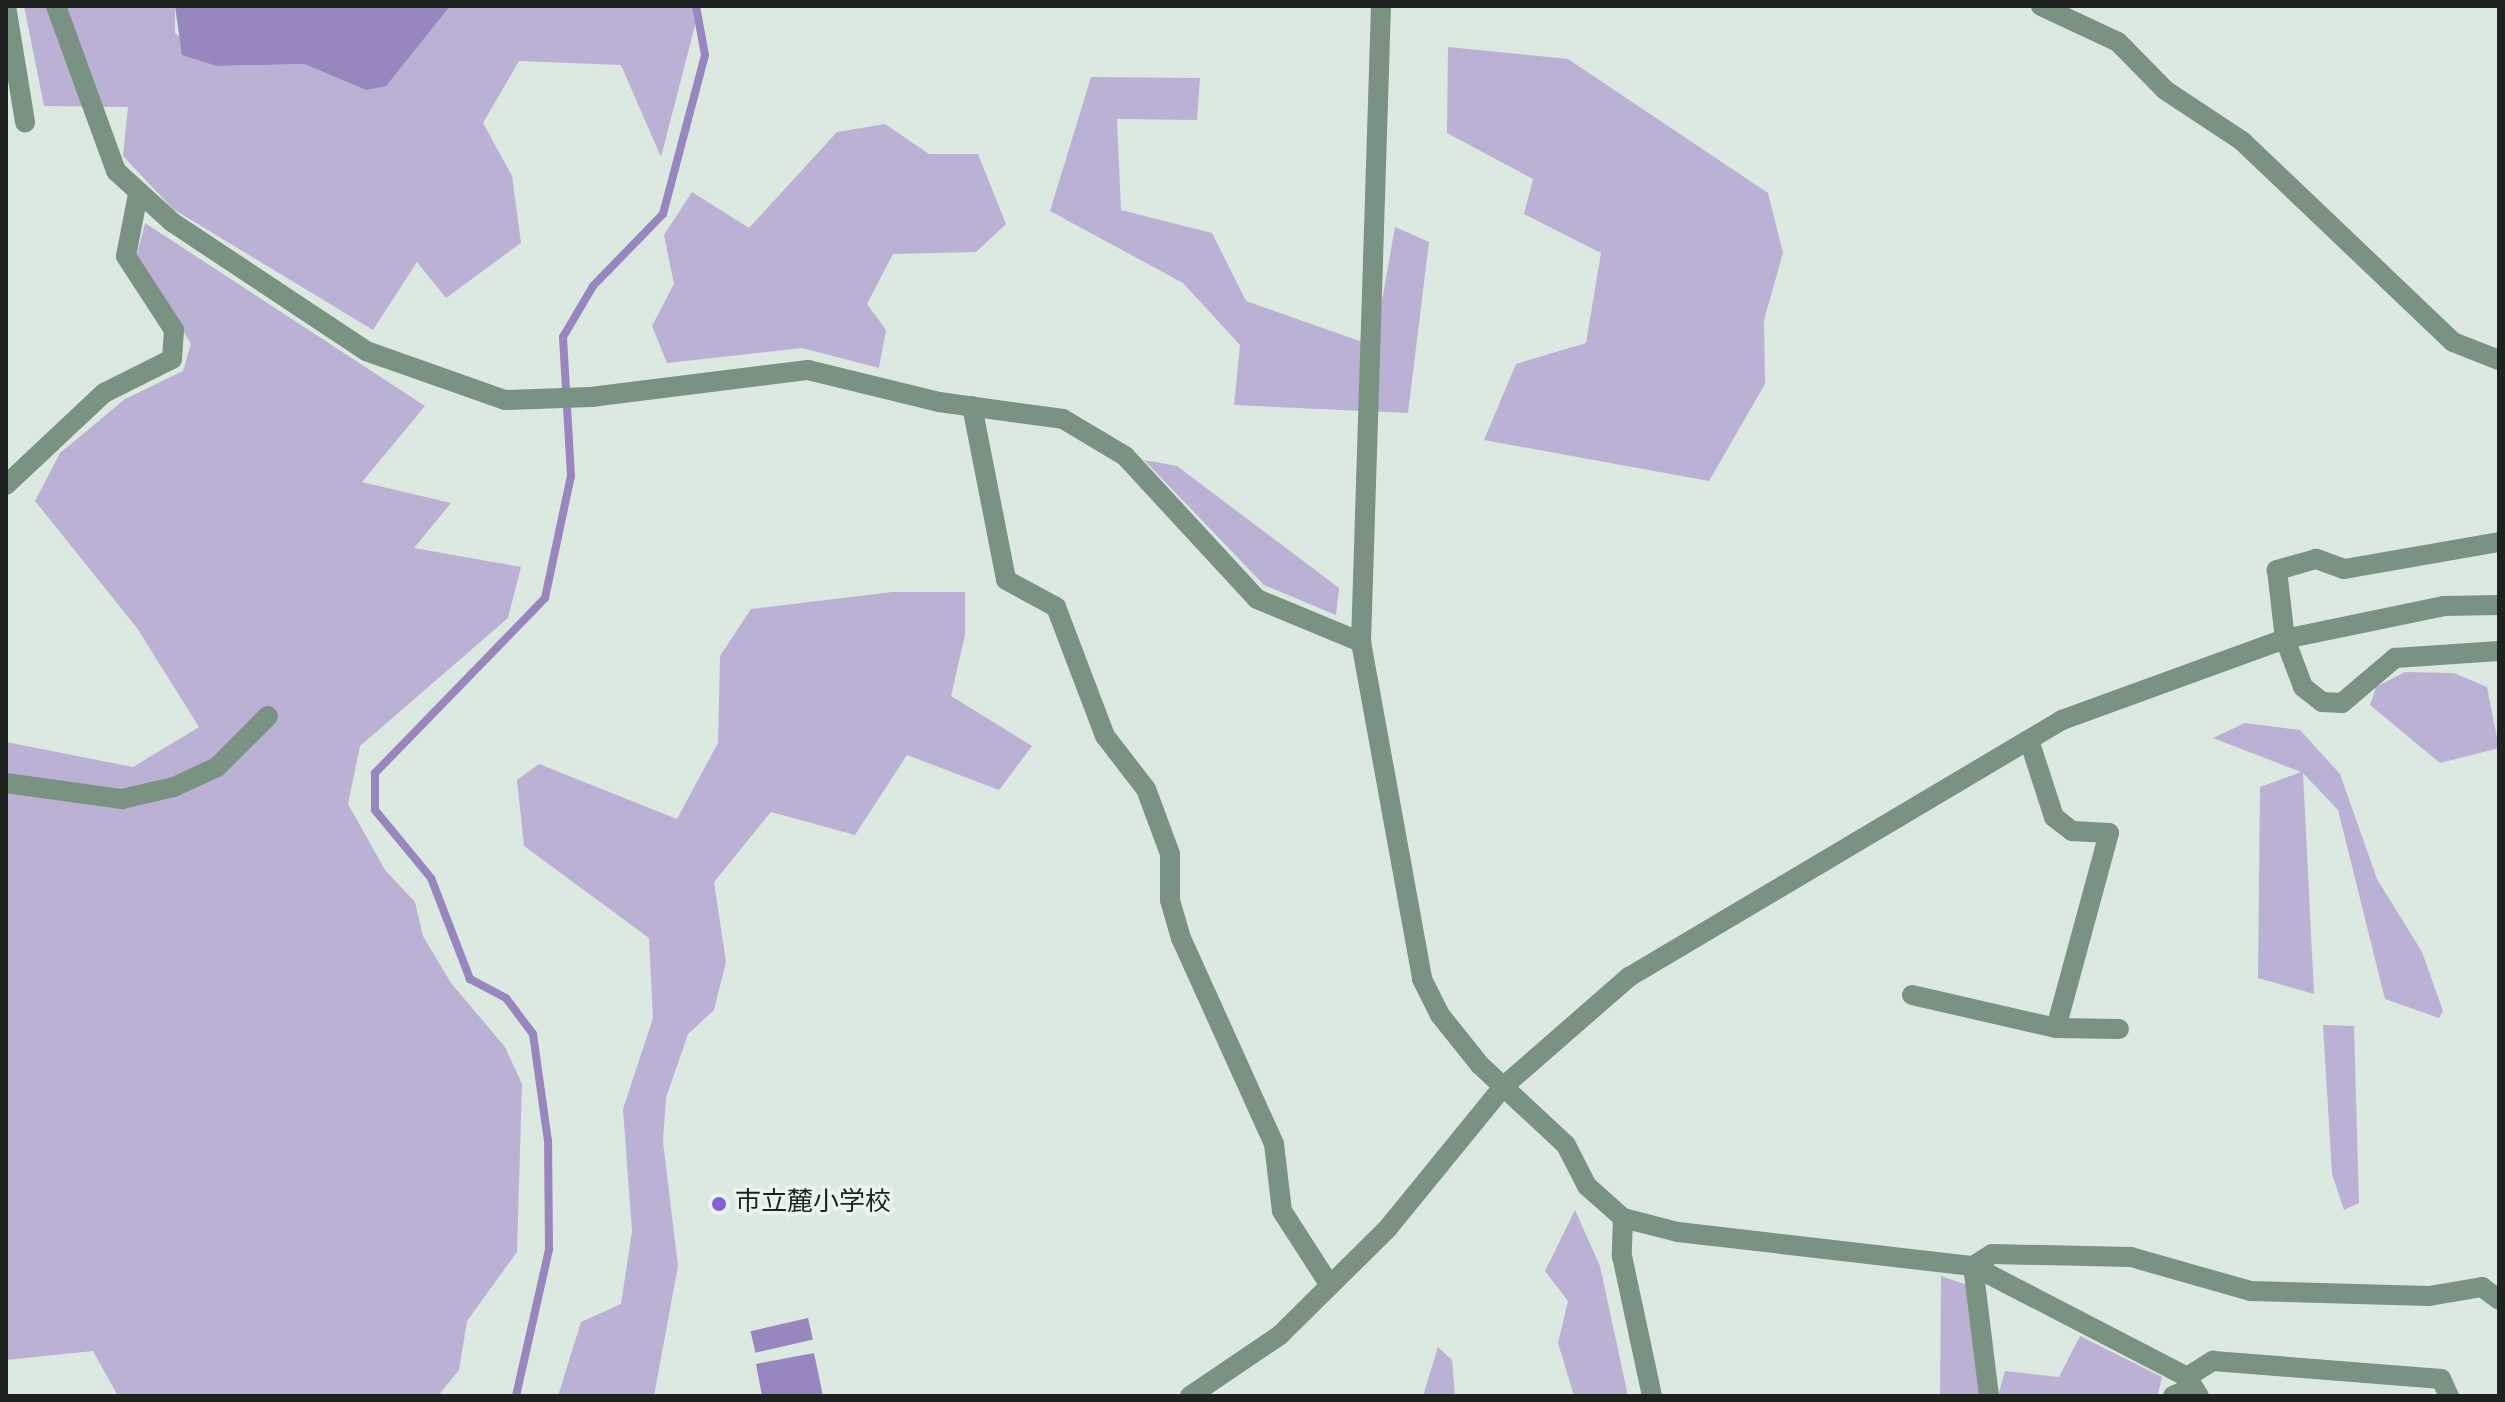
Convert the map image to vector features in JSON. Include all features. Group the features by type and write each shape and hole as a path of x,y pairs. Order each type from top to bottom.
{"street":[{"path":"6,6 25,122"},
{"path":"56,6 116,171 138,194 366,351 505,400 591,397 808,370 972,406 1021,409 1096,434 1257,599 1361,642"},
{"path":"1381,6 1361,642 1422,979 1458,1039 1504,1086 1542,1118 1587,1186 1623,1218 1678,1232 1973,1266 2193,1386"},
{"path":"2041,6 2118,42 2165,90 2242,141 2453,342 2499,360"},
{"path":"6,485 104,393 172,359 174,330 126,256 138,194"},
{"path":"972,406 1006,580 1056,607 1105,736 1146,789 1170,854 1170,900 1181,938 1274,1144 1282,1211 1329,1284"},
{"path":"2499,542 2344,569 2290,561 2277,570 2285,639 2303,687 2322,702 2342,703 2395,658 2499,651"},
{"path":"1190,1396 1280,1335 1388,1228 1504,1086 1629,977 2062,720 2285,639 2444,606 2499,605"},
{"path":"6,783 122,799 174,787 217,767 268,716"},
{"path":"2029,740 2054,817 2072,831 2109,833 2056,1028"},
{"path":"1912,995 2056,1028 2119,1029"},
{"path":"1623,1218 1622,1256 1652,1396"},
{"path":"1973,1266 2015,1251 2096,1254 2250,1291 2429,1296 2482,1287 2499,1300"},
{"path":"1973,1266 1989,1396"},
{"path":"2173,1396 2193,1386 2213,1361 2441,1379 2449,1396"}],"shaded area":[{"path":"24,6 175,6 175,33 217,66 304,64 366,90 450,6 700,6 661,157 621,65 519,61 483,123 512,176 521,243 446,298 417,262 373,330 173,209 123,156 128,107 44,106"},
{"path":"175,6 450,6 386,86 366,90 304,64 217,66 182,55"},
{"path":"1448,47 1568,59 1768,193 1783,253 1764,320 1765,384 1709,481 1484,440 1516,364 1586,343 1601,253 1524,214 1533,179 1447,133"},
{"path":"1091,77 1200,78 1197,120 1117,119 1121,210 1212,233 1246,301 1374,346 1395,227 1429,242 1408,413 1234,405 1240,345 1183,283 1050,211"},
{"path":"885,124 929,154 978,154 1006,224 976,252 893,254 867,304 886,330 879,368 802,348 667,363 652,326 674,284 664,235 692,192 749,228 837,132"},
{"path":"145,223 425,406 362,482 451,503 414,548 521,567 508,618 360,746 348,804 385,870 415,902 423,936 451,983 505,1047 522,1084 517,1252 467,1321 459,1370 438,1396 118,1396 93,1351 6,1360 6,742 133,767 199,727 137,628 35,501 60,453 125,399 183,371 191,344 137,255"},
{"path":"1144,460 1177,466 1339,588 1336,615 1264,585"},
{"path":"892,592 965,592 965,635 951,696 1032,746 999,790 907,755 855,835 771,812 714,882 726,962 714,1010 688,1034 666,1098 663,1142 678,1266 654,1396 558,1396 581,1322 621,1304 632,1231 623,1109 653,1018 649,938 524,846 517,780 539,764 677,819 718,743 720,656 751,609"},
{"path":"2405,672 2454,673 2487,687 2499,748 2440,763 2370,705 2376,687"},
{"path":"2245,723 2300,730 2340,774 2377,879 2422,952 2443,1011 2439,1018 2385,999 2338,810 2303,773 2314,994 2258,978 2260,787 2301,772 2213,738"},
{"path":"2323,1025 2354,1026 2359,1203 2344,1210 2332,1174"},
{"path":"1575,1210 1600,1266 1628,1396 1574,1396 1558,1343 1568,1301 1545,1271"},
{"path":"1941,1276 1967,1285 1984,1396 1940,1396"},
{"path":"808,1318 813,1339 755,1353 751,1331"},
{"path":"2080,1336 2162,1377 2158,1394 1998,1396 2005,1371 2059,1377"},
{"path":"1438,1347 1452,1360 1455,1396 1423,1396"},
{"path":"814,1353 823,1396 762,1396 756,1364"}],"waterway":[{"path":"516,1396 549,1249 548,1141 533,1034 506,998 470,979 431,878 375,810 375,773 545,598 571,476 563,337 593,286 663,214 705,55 696,6"}],"place":[{"name":"市立麓小学校","path":"719,1204"}]}
